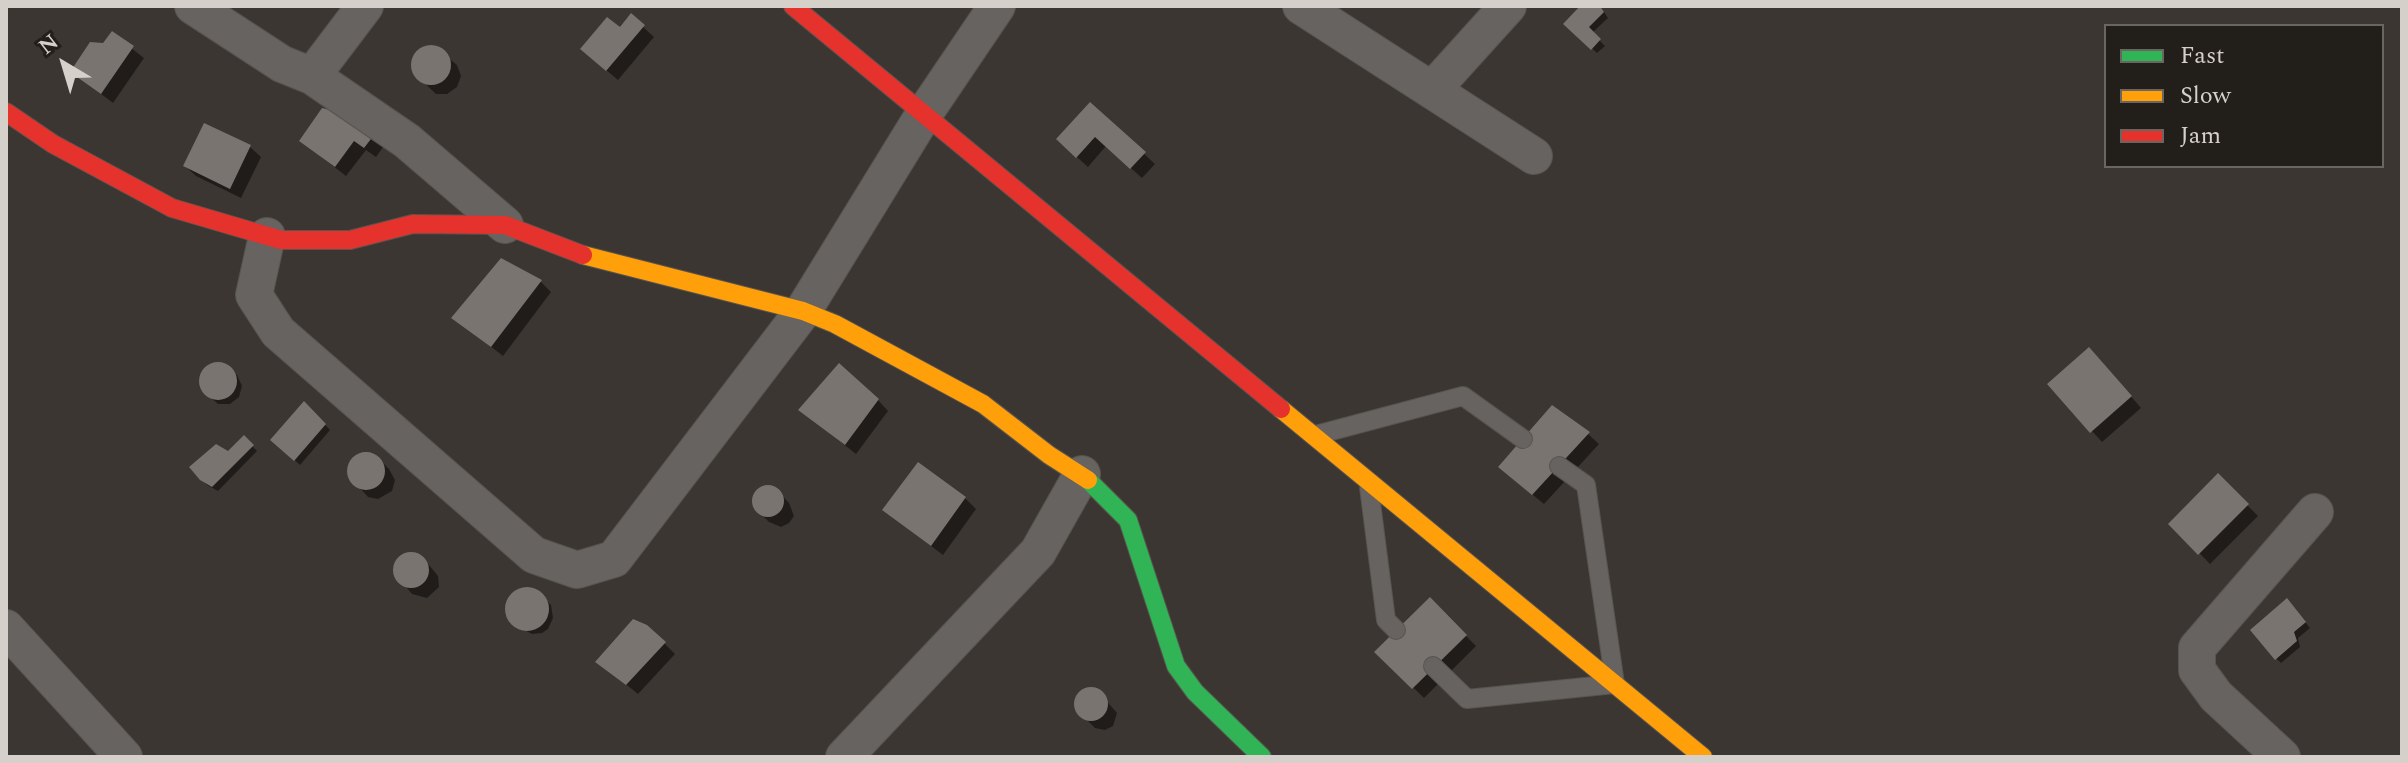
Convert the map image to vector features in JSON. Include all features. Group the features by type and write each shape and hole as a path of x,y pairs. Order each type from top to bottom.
{"street":[{"path":"193,6 282,64 312,76 407,141 505,225 595,260 803,311 835,324 983,404 1049,455 1082,474 1128,520 1176,666 1195,692 1262,757"},
{"path":"312,76 365,6"},
{"path":"793,6 1703,757"},
{"path":"267,236 254,295 278,332 534,555 577,570 614,559 803,311 924,114 997,6"},
{"path":"1301,6 1534,156"},
{"path":"1432,90 1508,6"},
{"path":"6,112 53,144 172,208 281,240 350,240 413,224 505,225"},
{"path":"844,757 1038,552 1082,474"},
{"path":"2282,757 2216,696 2197,670 2197,648 2315,512"},
{"path":"6,628 124,757"}],"lane":[{"path":"1313,435 1463,396 1523,439"},
{"path":"1433,666 1467,699 1615,684 1586,485 1559,466"},
{"path":"1368,481 1386,620 1396,630"}],"building":[{"path":"1580,6 1600,6 1604,12 1589,27 1601,39 1591,50 1563,24"},
{"path":"631,13 645,25 606,71 580,49 607,17 620,27"},
{"path":"112,31 134,46 101,94 70,72 90,42 103,43"},
{"path":"431,45 445,51 451,65 445,79 431,85 417,79 411,65 417,51"},
{"path":"1090,102 1146,152 1130,169 1095,137 1076,158 1056,139"},
{"path":"322,108 343,113 374,135 364,148 354,141 335,167 299,141"},
{"path":"204,123 251,145 230,189 183,166"},
{"path":"501,258 542,280 491,347 451,318"},
{"path":"2089,347 2132,396 2090,433 2047,384"},
{"path":"218,362 232,367 237,381 232,395 218,400 204,395 199,381 204,367"},
{"path":"839,363 879,399 845,445 798,410"},
{"path":"304,401 326,424 294,461 270,440"},
{"path":"1552,405 1590,432 1532,495 1498,467"},
{"path":"244,435 254,445 212,487 200,480 189,467 216,444 228,451"},
{"path":"366,452 380,457 385,471 380,485 366,490 352,485 347,471 352,457"},
{"path":"918,462 966,497 931,546 882,510"},
{"path":"2218,473 2249,504 2198,555 2168,524"},
{"path":"768,485 779,490 784,501 779,512 768,517 757,512 752,501 757,490"},
{"path":"411,552 424,557 429,570 424,583 411,588 398,583 393,570 398,557"},
{"path":"527,587 543,593 549,609 543,625 527,631 511,625 505,609 511,593"},
{"path":"1430,597 1467,635 1412,689 1374,652"},
{"path":"2287,598 2306,622 2294,632 2297,641 2275,660 2250,630"},
{"path":"633,619 647,625 666,642 626,685 595,662"},
{"path":"1091,687 1103,692 1108,704 1103,716 1091,721 1079,716 1074,704 1079,692"}],"traffic: fast":[{"path":"1088,480 1128,520 1176,666 1195,692 1262,757"}],"traffic: slow":[{"path":"583,255 803,311 835,324 983,404 1049,455 1088,480"},
{"path":"1281,409 1703,757"}],"traffic: jam":[{"path":"793,6 1281,409"},
{"path":"6,112 53,144 172,208 281,240 350,240 413,224 505,225 583,255"}]}
